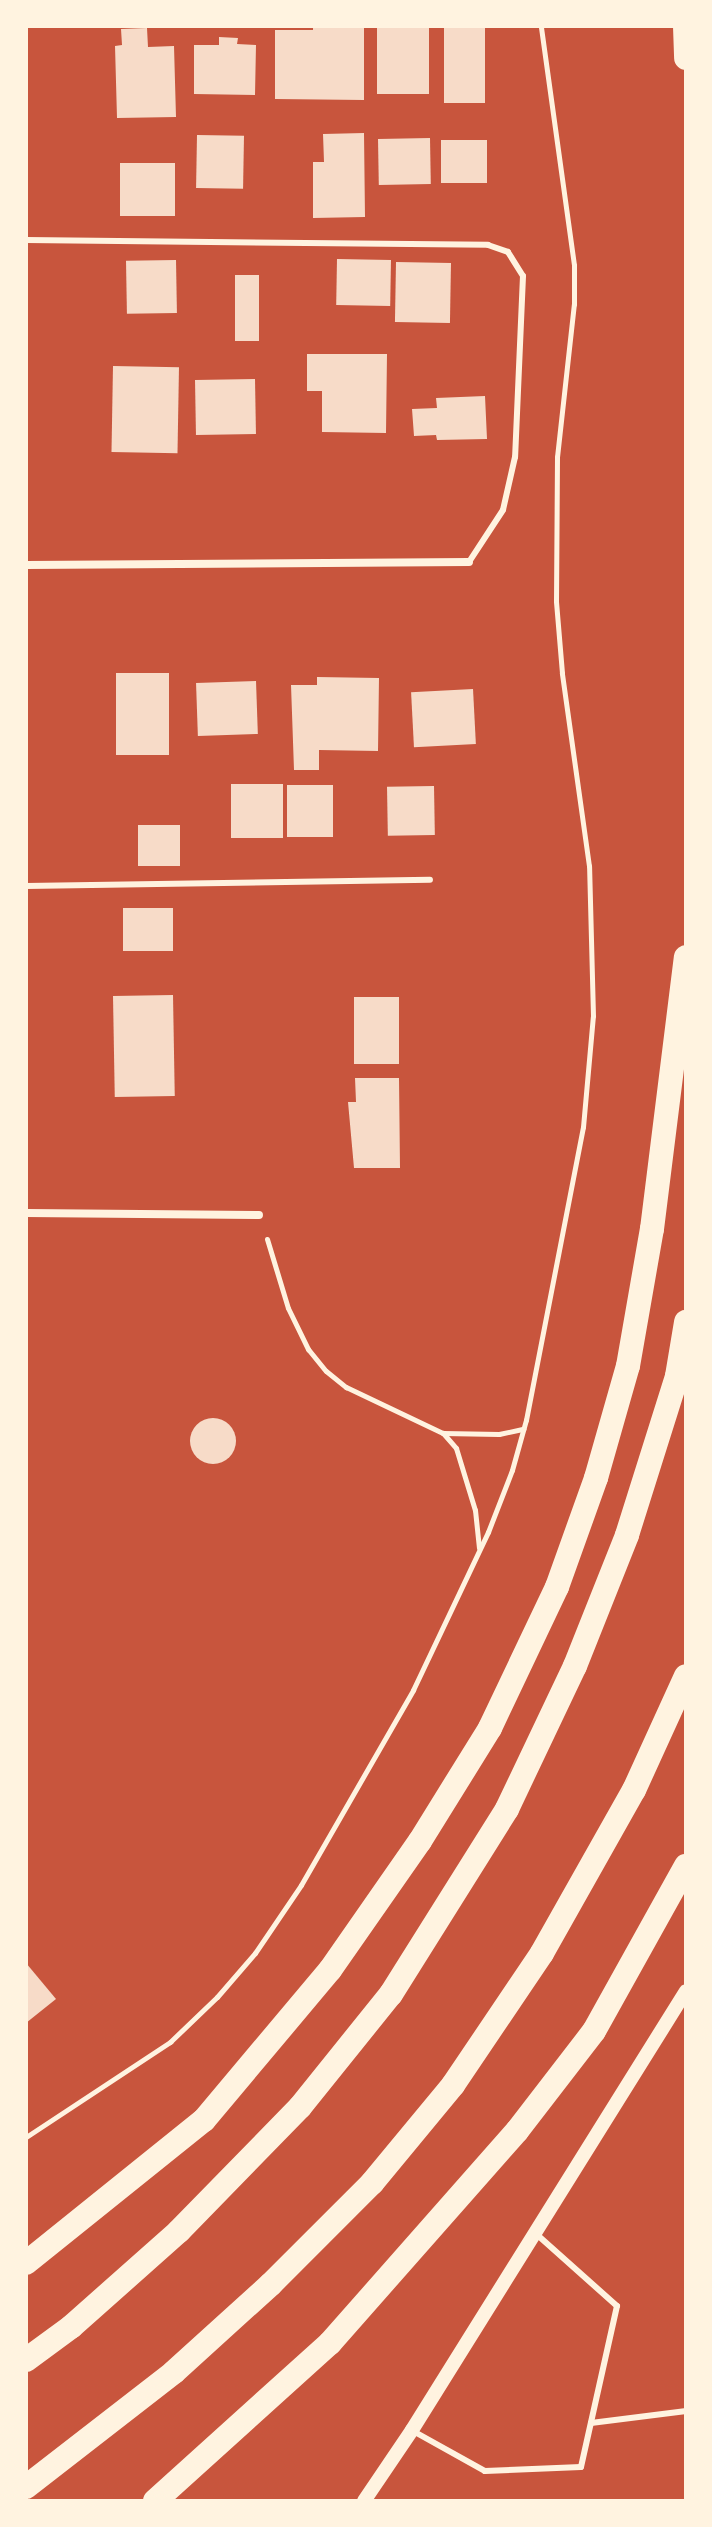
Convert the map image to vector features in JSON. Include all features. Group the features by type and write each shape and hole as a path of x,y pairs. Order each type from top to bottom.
{"highway":[{"path":"685,26 686,58"},
{"path":"26,2263 204,2120 330,1970 420,1841 490,1728 557,1587 596,1478 628,1366 652,1229 686,957"},
{"path":"26,2360 71,2327 179,2231 300,2107 400,1981 507,1809 575,1666 627,1535 677,1376 686,1322"},
{"path":"26,2487 174,2372 271,2284 372,2183 453,2085 542,1953 634,1790 686,1676"},
{"path":"155,2501 330,2343 517,2131 594,2031 686,1866"}],"street":[{"path":"26,565 469,562"},
{"path":"26,1213 259,1215"},
{"path":"364,2501 412,2430 686,1991"}],"lane":[{"path":"26,240 488,245 508,252 523,276 515,457 503,510 469,562"},
{"path":"26,886 430,880"},
{"path":"412,2430 485,2471 581,2467 617,2306 535,2233"},
{"path":"591,2423 686,2411"}],"path":[{"path":"26,2137 170,2042 217,1997 255,1953 301,1885 413,1690 480,1551 512,1470 523,1429 583,1127 593,1016 589,866 562,673 556,601 557,457 574,304 574,265 541,26"},
{"path":"259,1215 288,1308 308,1349 326,1371 346,1387 443,1433 456,1448 466,1473 480,1551"},
{"path":"443,1433 499,1434 523,1429"}],"building":[{"path":"313,26 364,26 364,100 275,99 275,30 313,30"},
{"path":"377,26 429,26 429,94 377,94"},
{"path":"444,26 485,26 485,103 444,103"},
{"path":"147,28 148,47 174,46 176,117 117,118 115,46 122,45 121,29"},
{"path":"219,37 238,38 237,44 256,45 255,95 194,94 194,45 219,45"},
{"path":"364,133 365,217 313,218 313,162 324,162 323,134"},
{"path":"197,135 244,136 243,189 196,188"},
{"path":"430,138 431,184 379,185 378,139"},
{"path":"441,140 487,140 487,183 441,183"},
{"path":"120,163 175,163 175,216 120,216"},
{"path":"337,259 391,260 390,306 336,305"},
{"path":"176,260 177,313 127,314 126,261"},
{"path":"396,262 451,263 450,323 395,322"},
{"path":"235,275 259,275 259,341 235,341"},
{"path":"307,354 387,354 386,433 322,432 322,391 307,391"},
{"path":"113,366 179,367 177,453 111,452"},
{"path":"255,379 256,434 196,435 195,380"},
{"path":"485,396 487,439 437,440 436,435 414,436 412,409 437,408 436,398"},
{"path":"116,673 169,673 169,755 116,755"},
{"path":"317,677 379,678 378,751 319,750 319,770 294,770 291,685 317,685"},
{"path":"256,681 258,734 198,736 196,683"},
{"path":"473,689 476,744 414,747 411,692"},
{"path":"231,784 283,784 283,838 231,838"},
{"path":"287,785 333,785 333,837 287,837"},
{"path":"434,786 435,835 388,836 387,787"},
{"path":"138,825 180,825 180,866 138,866"},
{"path":"123,908 173,908 173,951 123,951"},
{"path":"173,995 175,1096 115,1097 113,996"},
{"path":"354,997 399,997 399,1064 354,1064"},
{"path":"355,1078 399,1078 400,1168 354,1168 348,1102 356,1102"},
{"path":"213,1418 229,1425 236,1441 229,1457 213,1464 197,1457 190,1441 197,1425"},
{"path":"26,1963 56,1999 26,2023"}]}
